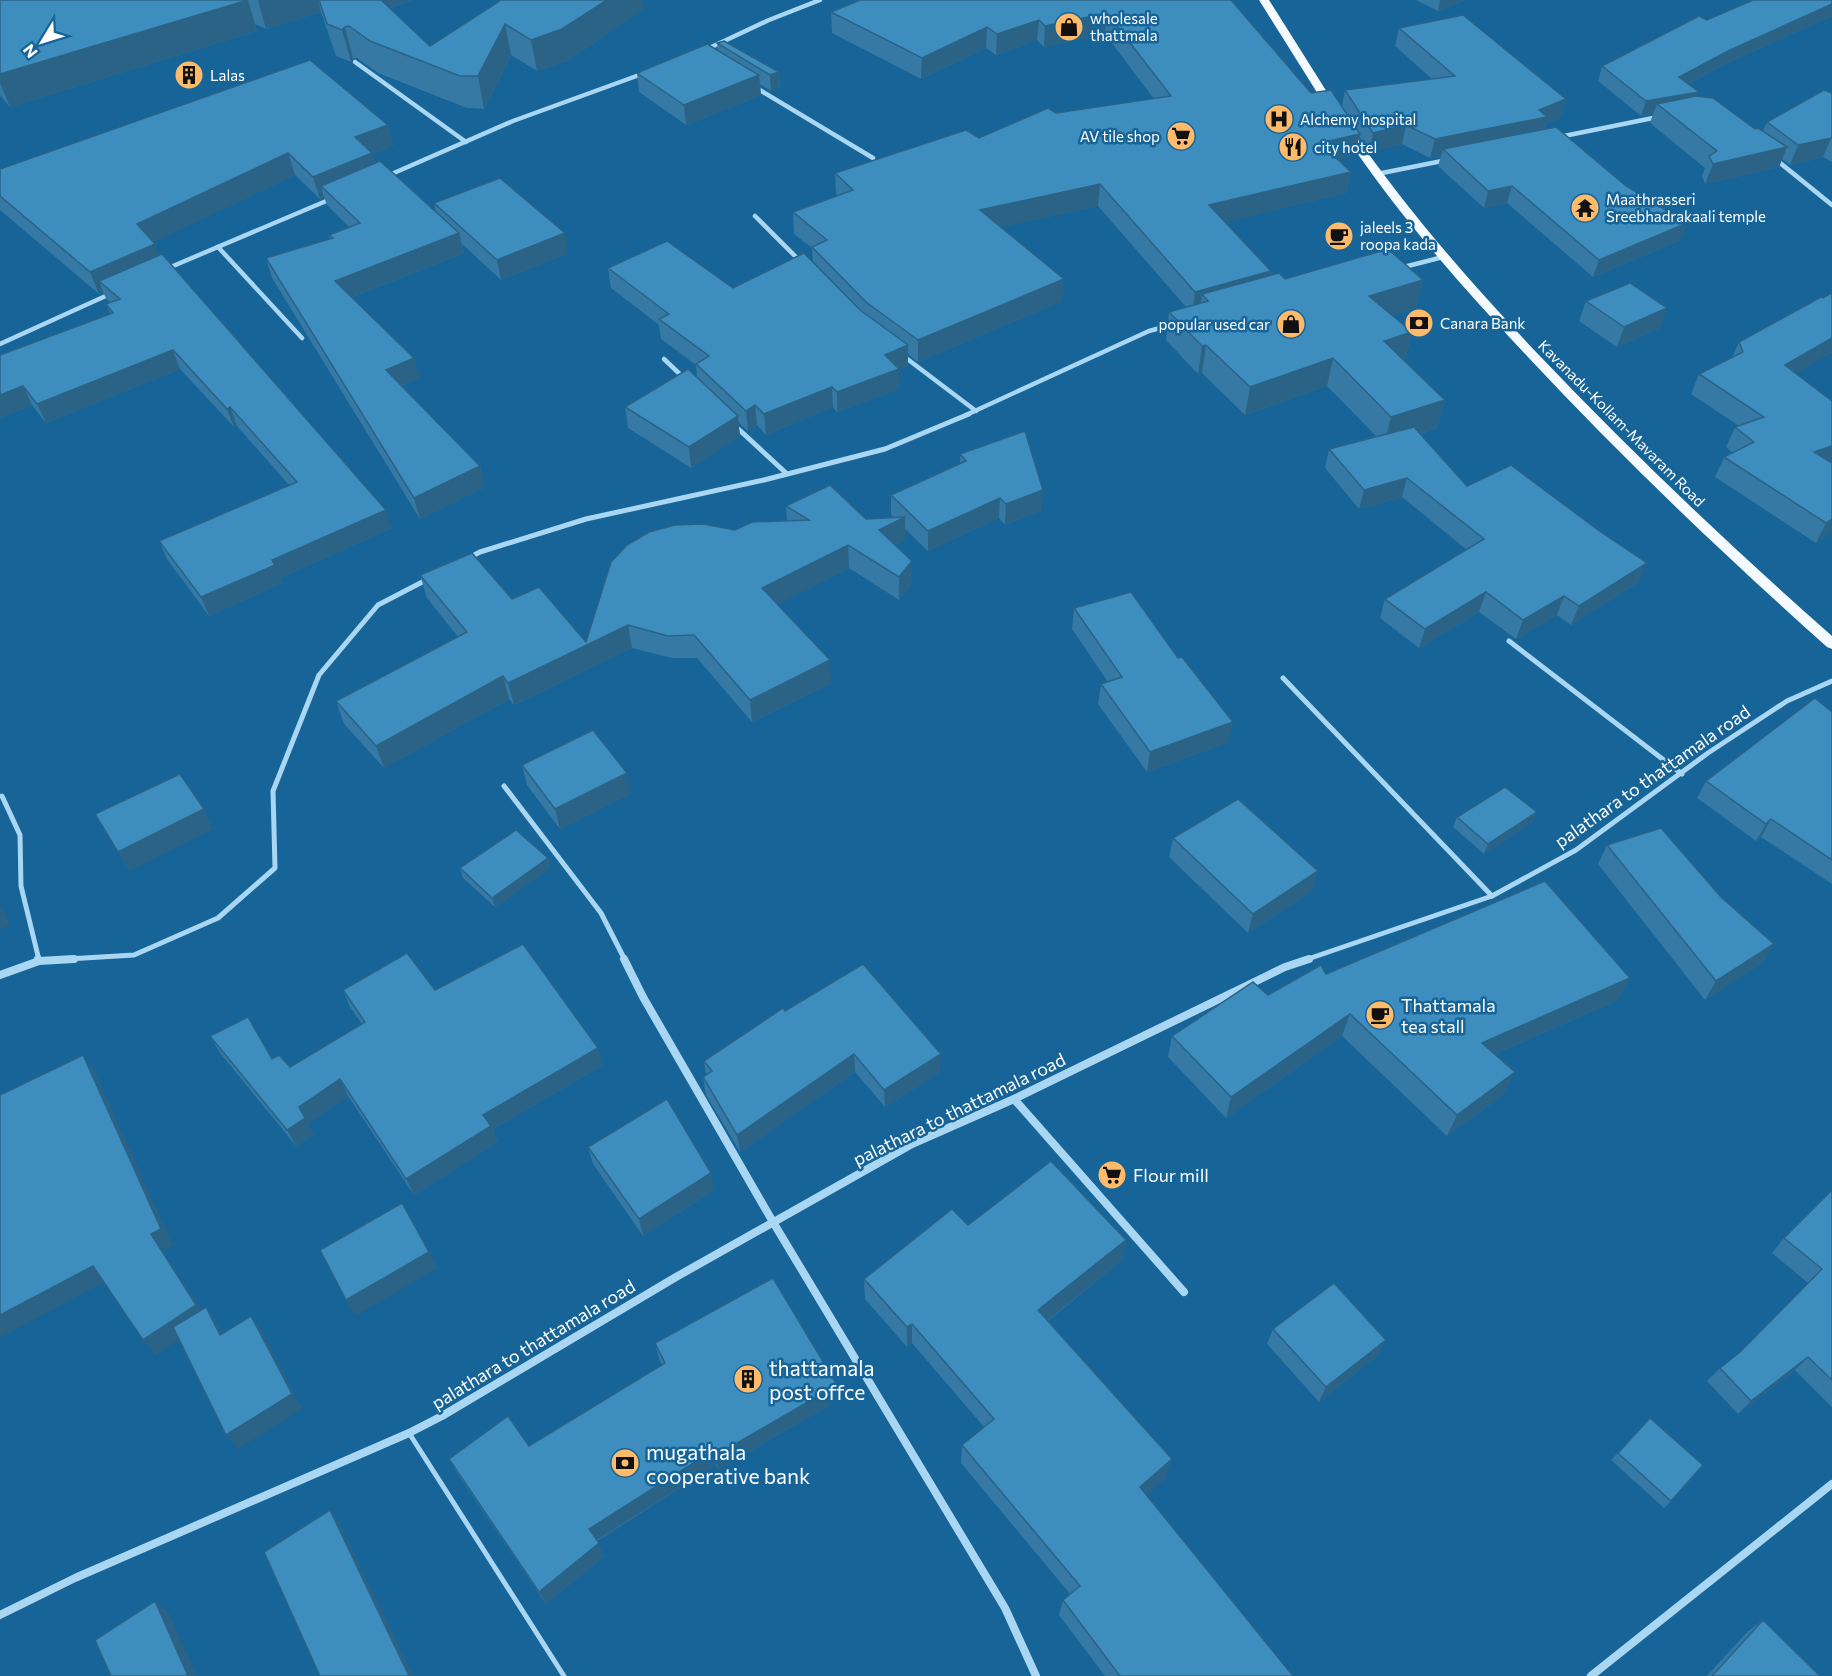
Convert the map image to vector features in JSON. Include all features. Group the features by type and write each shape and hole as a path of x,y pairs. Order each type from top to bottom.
{"main road":[{"name":"Kavanadu-Kollam-Mavaram Road","path":"1264,0 1375,174 1443,257 1570,396 1753,574 1832,644"}],"street":[{"path":"709,59 699,52 820,0"},
{"path":"355,62 466,141"},
{"path":"380,178 513,121 651,70"},
{"path":"750,84 873,158"},
{"path":"1550,139 1666,116"},
{"path":"1766,153 1832,205"},
{"path":"1375,174 1456,158"},
{"path":"159,272 340,195"},
{"path":"755,216 805,267"},
{"path":"218,247 302,338"},
{"path":"1392,270 1443,257"},
{"path":"0,344 118,290"},
{"path":"460,563 480,552 586,519 764,480 885,449 976,411 1149,331 1181,322"},
{"path":"892,348 976,411"},
{"path":"664,359 690,384"},
{"path":"725,416 786,473"},
{"path":"0,975 39,961 134,955 218,918 275,868 273,791 319,675 378,605 439,573"},
{"path":"1509,641 1683,774"},
{"path":"1283,678 1492,896"},
{"name":"palathara to thattamala road","path":"0,1615 75,1578 410,1433 676,1277 912,1144 1014,1099 1285,967 1492,896 1576,850 1683,774 1708,753 1787,701 1832,681"},
{"path":"504,786 601,913 643,997 773,1222 1005,1608 1036,1676"},
{"path":"2,796 20,835 21,886 39,961"},
{"path":"1014,1099 1184,1292"},
{"path":"1594,1675 1832,1484"}],"lane":[{"path":"410,1433 564,1676"}],"building":[{"path":"0,0 248,0 0,74"},
{"path":"319,0 381,0 430,46 501,0 607,0 562,29 531,40 505,24 478,76 460,76 370,41 349,26 342,30 327,24"},
{"path":"860,0 1231,0 1311,93 1331,90 1360,134 1320,143 1351,172 1209,205 1271,271 1195,292 1100,184 980,210 1064,279 918,340 866,302 812,247 827,240 793,212 853,190 835,173 966,130 979,138 1048,108 1056,113 1171,96 1107,13 1045,26 1039,20 997,34 987,27 922,58 831,12"},
{"path":"1753,0 1832,0 1832,4 1728,51 1679,77 1699,92 1646,101 1602,66 1699,16 1707,20"},
{"path":"1463,15 1566,99 1539,110 1547,117 1435,139 1406,125 1373,133 1345,90 1455,76 1399,28"},
{"path":"724,41 779,72 770,75 717,43"},
{"path":"707,44 759,75 684,105 637,73"},
{"path":"310,60 388,125 355,137 372,153 313,177 288,153 137,224 155,244 90,272 0,196 0,169"},
{"path":"1824,90 1832,93 1832,138 1798,145 1767,122"},
{"path":"1696,96 1713,98 1755,129 1758,128 1787,147 1713,164 1709,156 1717,151 1657,104"},
{"path":"1556,127 1626,186 1687,223 1599,260 1512,186 1488,191 1443,149"},
{"path":"380,161 459,233 335,281 414,358 386,370 480,466 414,498 266,258 333,238 329,235 360,223 321,186"},
{"path":"500,178 565,233 497,260 434,203"},
{"path":"667,241 733,288 804,253 860,310 908,345 885,355 899,369 837,392 832,387 764,414 755,405 746,411 696,364 709,356 659,319 669,314 608,268"},
{"path":"1388,249 1423,280 1369,296 1412,332 1384,341 1445,400 1391,417 1333,358 1250,387 1206,345 1202,346 1169,312 1208,301 1202,294 1279,273 1285,279"},
{"path":"162,254 386,510 272,560 275,565 201,597 159,541 297,482 230,407 227,409 173,350 37,404 23,386 0,395 0,355 113,313 106,304 120,299 99,281"},
{"path":"1630,283 1667,308 1624,327 1586,301"},
{"path":"1832,293 1832,338 1785,365 1832,401 1832,446 1814,452 1832,463 1832,519 1826,523 1724,457 1754,442 1735,427 1764,417 1699,374 1743,352 1739,342"},
{"path":"688,369 738,416 689,447 625,407"},
{"path":"1414,427 1467,486 1511,465 1598,530 1647,563 1579,606 1564,596 1523,620 1486,592 1425,629 1385,599 1484,539 1407,478 1364,490 1329,449"},
{"path":"1025,431 1043,490 1006,504 1000,498 928,531 891,495 966,461 960,454"},
{"path":"830,485 866,519 905,517 879,530 912,561 899,577 848,545 762,588 830,660 750,700 694,635 668,636 628,625 508,683 503,676 376,746 336,701 467,632 420,575 472,553 512,599 539,587 586,642 611,562 627,545 649,532 675,525 703,524 735,530 752,522 809,520 786,506"},
{"path":"1131,592 1178,658 1182,657 1233,722 1150,752 1101,684 1122,677 1074,608"},
{"path":"1815,698 1832,712 1832,860 1771,819 1766,824 1706,781"},
{"path":"593,730 627,773 555,809 522,765"},
{"path":"180,774 204,809 118,852 95,814"},
{"path":"1505,787 1537,812 1488,844 1457,817"},
{"path":"1238,799 1318,871 1253,914 1173,838"},
{"path":"1661,828 1721,897 1774,944 1716,981 1607,845"},
{"path":"516,830 548,858 492,898 460,868"},
{"path":"1545,881 1630,978 1482,1043 1515,1072 1457,1115 1350,1014 1231,1097 1172,1036 1253,982 1268,995 1321,965 1326,974"},
{"path":"523,944 598,1048 483,1115 491,1126 406,1179 340,1079 299,1107 305,1118 287,1130 210,1036 248,1017 272,1059 279,1055 290,1067 365,1022 343,990 407,953 435,990"},
{"path":"863,964 941,1054 884,1090 854,1054 737,1135 703,1077 712,1071 704,1061 783,1008 785,1011"},
{"path":"83,1055 161,1229 151,1234 196,1305 143,1340 93,1266 0,1315 0,1095"},
{"path":"667,1099 711,1173 639,1219 588,1147"},
{"path":"1051,1161 1126,1240 1038,1310 1172,1459 1140,1487 1293,1676 1120,1676 1063,1600 1080,1586 962,1445 994,1419 912,1324 907,1327 864,1279 952,1209 968,1225"},
{"path":"1832,1190 1832,1380 1808,1357 1751,1401 1720,1368 1740,1352 1822,1269 1784,1238"},
{"path":"402,1203 429,1252 346,1300 320,1250"},
{"path":"773,1278 837,1385 715,1456 712,1451 589,1529 599,1543 539,1592 449,1459 508,1416 529,1446 665,1363 655,1343"},
{"path":"1334,1283 1386,1340 1326,1387 1273,1329"},
{"path":"206,1307 220,1335 251,1316 292,1394 226,1435 173,1327"},
{"path":"1650,1418 1703,1465 1671,1501 1618,1453"},
{"path":"330,1510 409,1676 320,1676 264,1552"},
{"path":"155,1601 188,1676 111,1676 95,1640"},
{"path":"1763,1620 1820,1676 1712,1676"}],"place":[{"name":"wholesale thattmala","path":"1069,27"},
{"name":"Lalas","path":"189,75"},
{"name":"Alchemy hospital","path":"1279,119"},
{"name":"AV tile shop","path":"1181,136"},
{"name":"city hotel","path":"1293,147"},
{"name":"Maathrasseri Sreebhadrakaali temple","path":"1585,208"},
{"name":"jaleels 3 roopa kada","path":"1339,236"},
{"name":"Canara Bank","path":"1419,323"},
{"name":"popular used car","path":"1291,324"},
{"name":"Thattamala tea stall","path":"1380,1015"},
{"name":"Flour mill","path":"1112,1175"},
{"name":"thattamala post offce","path":"748,1379"},
{"name":"mugathala cooperative bank","path":"625,1463"}]}
